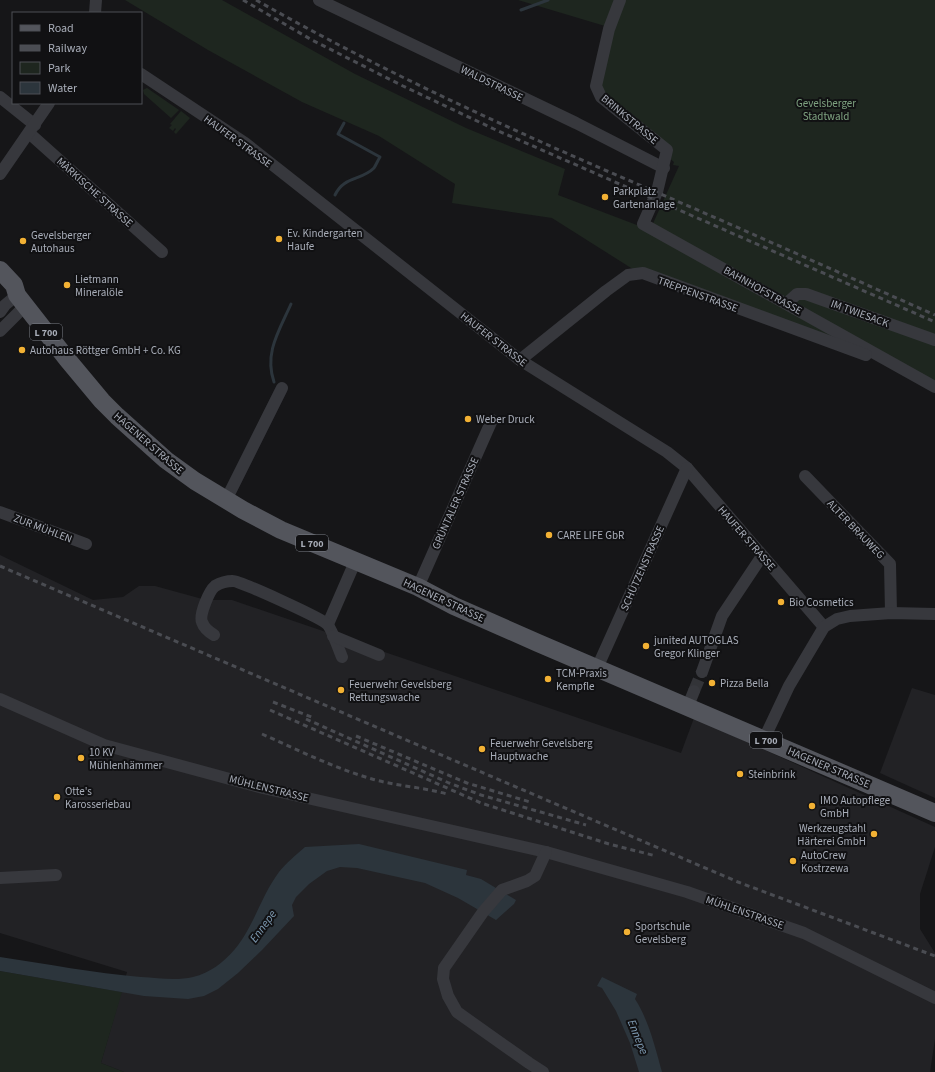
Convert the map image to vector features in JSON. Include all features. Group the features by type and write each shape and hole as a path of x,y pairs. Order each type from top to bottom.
{"main road":[{"name":"HAGENER STRASSE","path":"0,270 14,285 21,300 77,371 117,416 166,460 195,481 226,500 281,530 418,587 454,606 597,668 691,699 764,739 935,813"},
{"name":"HAGENER STRASSE","path":"0,281 10,292 21,300"}],"street":[{"path":"96,0 96,12"},
{"name":"WALDSTRASSE","path":"319,0 576,123 664,168"},
{"name":"BRINKSTRASSE","path":"620,0 609,29 596,86 604,101 654,138 667,150 664,168"},
{"name":"HAUFER STRASSE","path":"142,75 245,143 520,360 667,452 687,468 824,626"},
{"name":"MÄRKISCHE STRASSE","path":"0,97 162,252"},
{"path":"0,174 48,104"},
{"name":"BAHNHOFSTRASSE","path":"664,168 657,192 643,224 787,303 935,387"},
{"name":"TREPPENSTRASSE","path":"520,360 628,275 643,273 897,366"},
{"name":"IM TWIESACK","path":"787,303 797,294 806,294 935,340"},
{"path":"0,312 5,305 21,300"},
{"path":"0,331 4,328 21,300"},
{"path":"226,500 282,388"},
{"name":"GRÜNTALER STRASSE","path":"418,587 492,420"},
{"name":"SCHÜTZENSTRASSE","path":"597,668 687,468"},
{"name":"ALTER BRAUWEG","path":"804,476 890,564 891,613"},
{"name":"ZUR MÜHLEN","path":"0,512 86,544"},
{"path":"702,672 722,616 762,556"},
{"path":"328,624 355,562"},
{"path":"214,635 204,627 201,621 201,616 209,595 216,586 224,582 235,580 289,604 328,624 342,657"},
{"path":"764,739 789,686 824,626 837,619 850,616 891,613 935,614"},
{"path":"333,636 379,655"},
{"name":"MÜHLENSTRASSE","path":"0,700 104,745 263,788 546,852 687,892 804,933 935,998"},
{"path":"543,1072 457,1012 448,996 443,979 444,968 483,912 502,890 527,881 535,876 546,852"},
{"path":"0,878 56,875"}],"shaded area":[{"path":"0,555 93,600 123,597 139,586 155,586 206,600 232,600 681,753 694,718 935,827 935,847 920,894 920,929 935,953 935,1039 930,1072 124,1072 101,1063 127,972 0,933"},
{"path":"912,688 935,695 935,798 880,773"}],"green space":[{"name":"Gevelsberger Stadtwald","path":"125,0 222,0 355,74 466,128 565,169 558,195 650,230 679,166 673,165 674,162 600,100 599,85 605,26 518,0 935,0 935,387 897,366 639,273 552,218 452,203 455,184 379,136 302,102 208,50"},
{"path":"147,88 179,110 171,118 144,94 143,90"},
{"path":"181,111 190,118 176,134 174,132 176,129 175,128 173,131 169,128 172,125 170,124"},
{"path":"0,971 122,992 101,1063 124,1072 0,1072"}],"water":[{"name":"Ennepe","path":"359,844 467,870 466,875 481,879 516,900 514,904 496,920 458,898 425,883 357,868 340,867 327,871 309,884 296,897 292,905 294,916 238,973 218,989 204,996 188,999 144,996 0,971 0,957 88,971 141,977 180,979 205,973 226,958 235,949 242,940 267,891 279,872 305,847"},
{"name":"Ennepe","path":"602,977 637,994 635,999 648,1025 662,1072 639,1072 630,1043 616,1011 602,988 597,986"}],"waterway":[{"path":"521,10 548,0"},
{"path":"335,195 343,185 364,175 374,168 380,157 338,134 344,123"},
{"path":"274,382 271,371 274,342 291,304"}],"tunnel":[{"path":"694,691 702,672"}],"railway":[{"path":"243,0 312,40 403,86 494,129 935,322"},
{"path":"256,0 354,53 453,102 554,148 726,222 935,315"},
{"path":"0,566 738,882 935,956"},
{"path":"273,702 314,718"},
{"path":"270,710 481,803 609,844 656,856"},
{"path":"306,719 449,783 481,795 586,825"},
{"path":"262,734 358,775 447,794"},
{"path":"356,736 467,783 530,802"}],"place":[{"name":"Parkplatz Gartenanlage","path":"605,197"},
{"name":"Ev. Kindergarten Haufe","path":"279,239"},
{"name":"Gevelsberger Autohaus","path":"23,241"},
{"name":"Lietmann Mineralöle","path":"67,285"},
{"name":"Autohaus Röttger GmbH + Co. KG","path":"22,350"},
{"name":"Weber Druck","path":"468,419"},
{"name":"CARE LIFE GbR","path":"549,535"},
{"name":"Bio Cosmetics","path":"781,602"},
{"name":"junited AUTOGLAS Gregor Klinger","path":"646,646"},
{"name":"TCM-Praxis Kempfle","path":"548,679"},
{"name":"Pizza Bella","path":"712,683"},
{"name":"Feuerwehr Gevelsberg Rettungswache","path":"341,690"},
{"name":"Feuerwehr Gevelsberg Hauptwache","path":"482,749"},
{"name":"10 KV Mühlenhämmer","path":"81,758"},
{"name":"Steinbrink","path":"740,774"},
{"name":"Otte's Karosseriebau","path":"57,797"},
{"name":"IMO Autopflege GmbH","path":"812,806"},
{"name":"Werkzeugstahl Härterei GmbH","path":"874,834"},
{"name":"AutoCrew Kostrzewa","path":"793,861"},
{"name":"Sportschule Gevelsberg","path":"627,932"}]}
